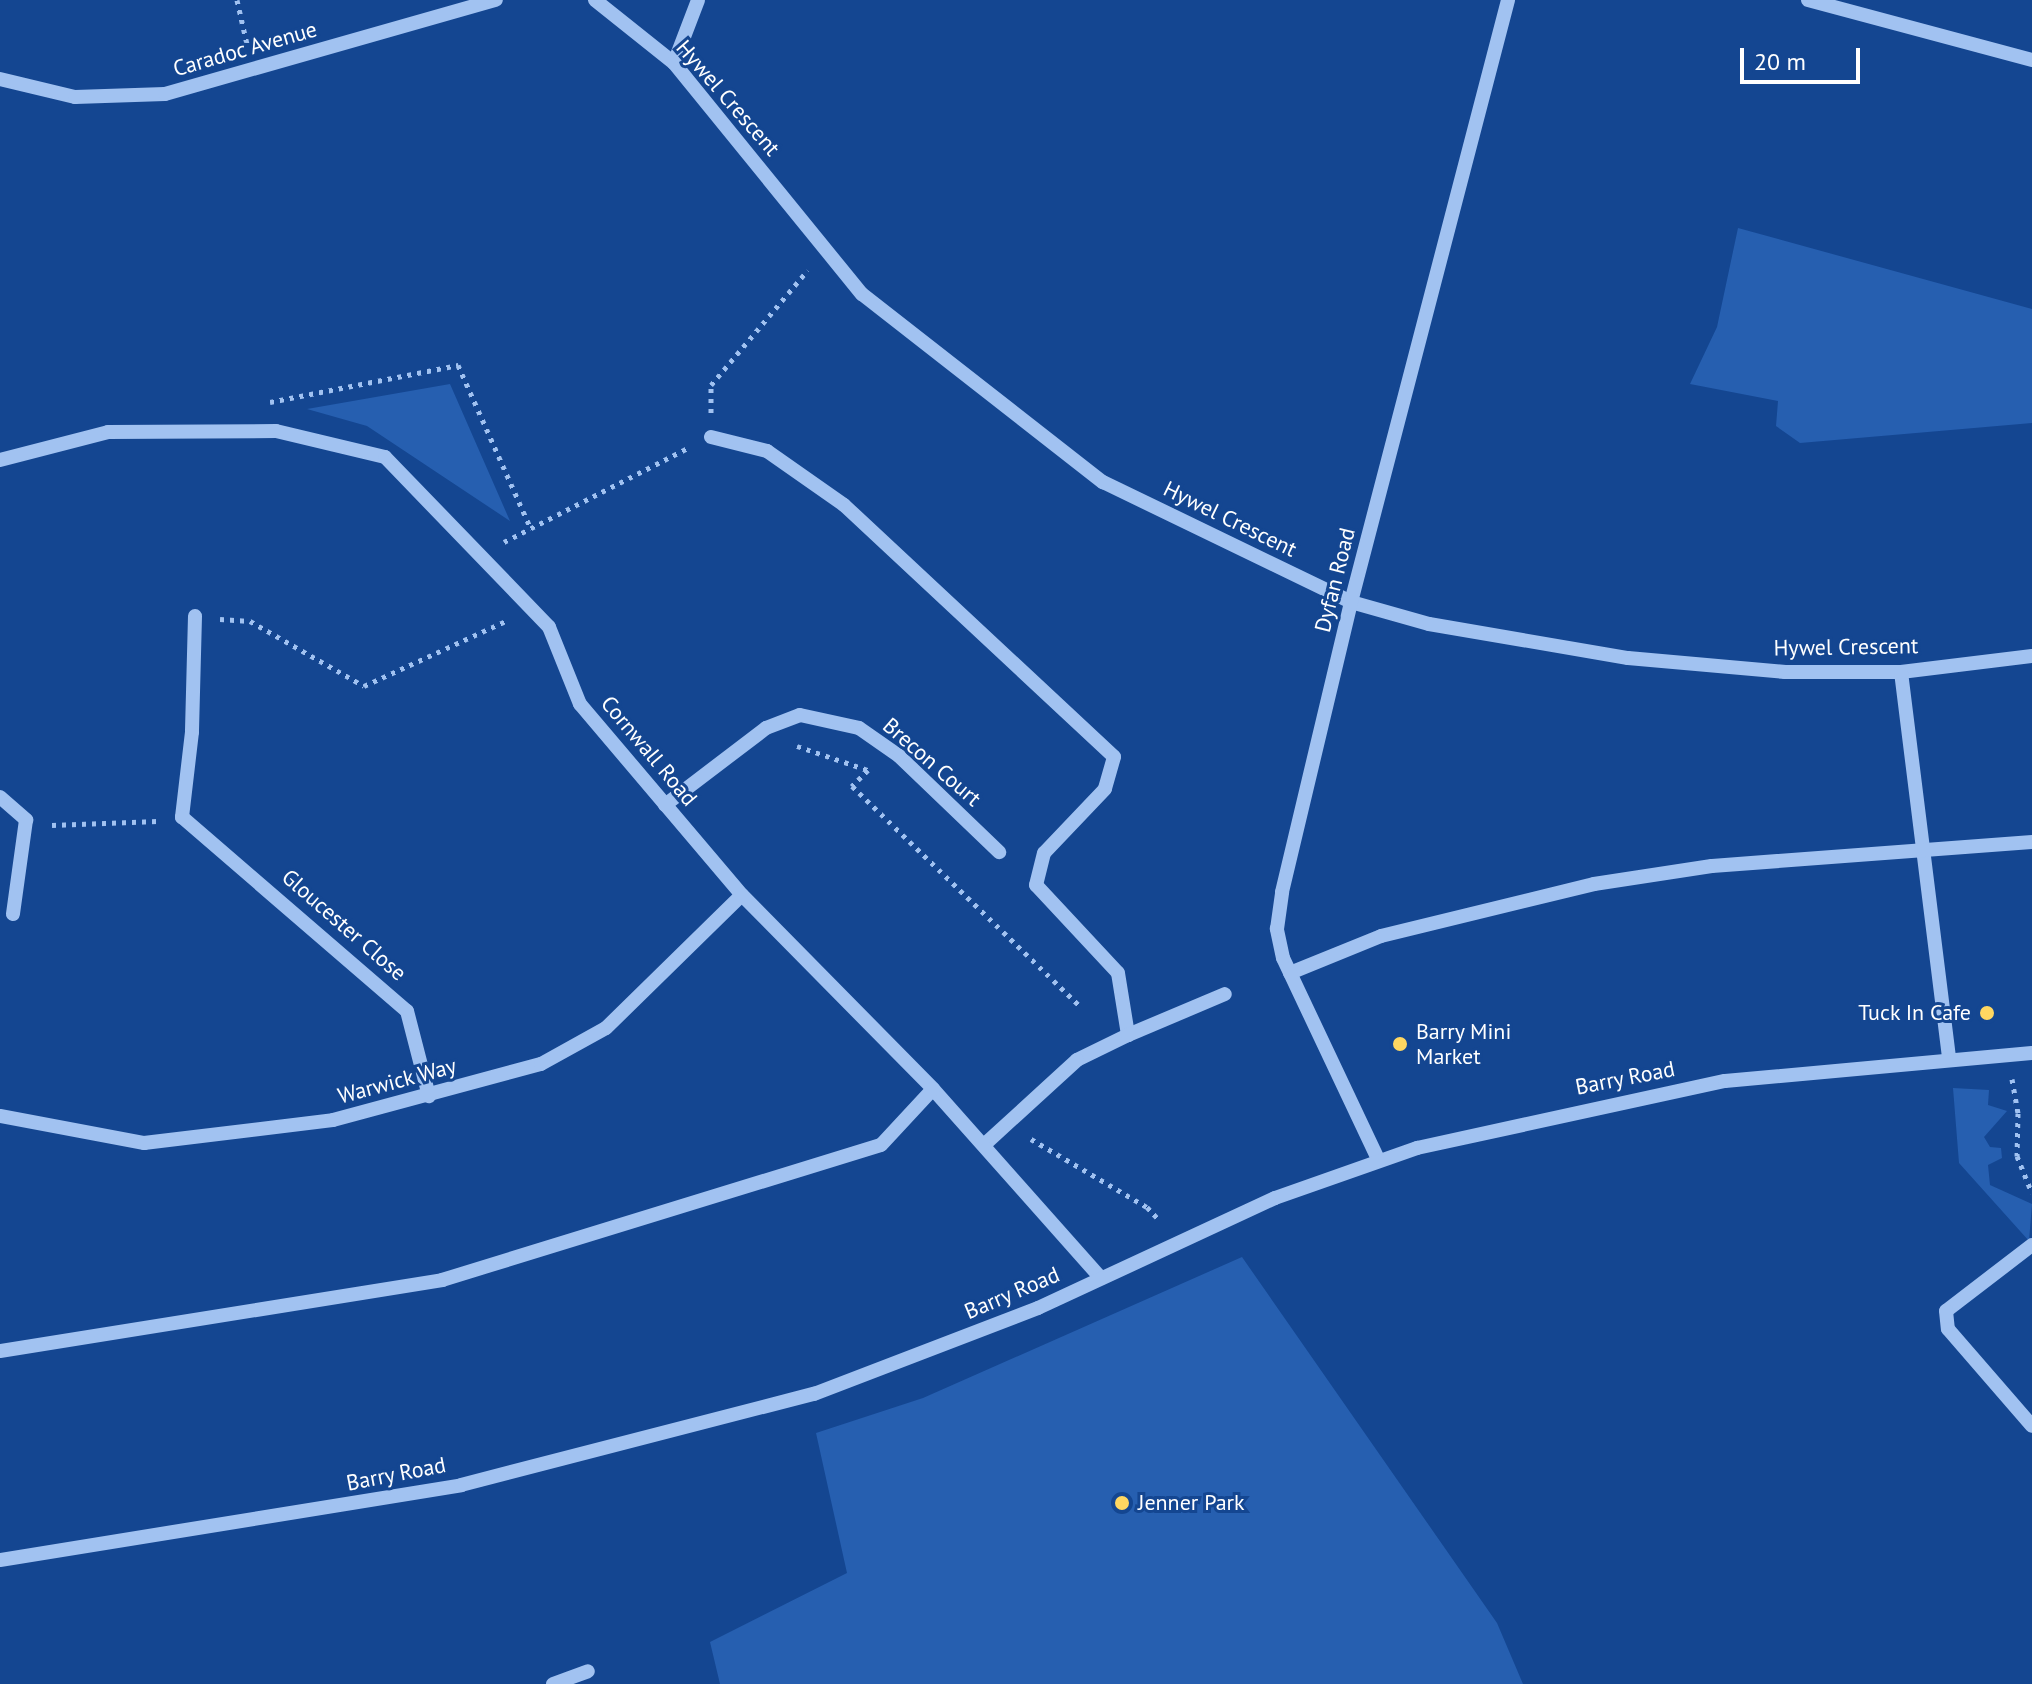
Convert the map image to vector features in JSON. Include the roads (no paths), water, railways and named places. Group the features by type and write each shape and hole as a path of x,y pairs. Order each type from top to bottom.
{"street":[{"name":"Caradoc Avenue","path":"0,79 75,97 165,94 496,0"},
{"name":"Hywel Crescent","path":"595,0 674,63 862,294 1103,482 1351,602 1429,624 1628,658 1785,672 1901,672 2032,656"},
{"path":"674,63 698,0"},
{"name":"Dyfan Road","path":"1378,1159 1290,973 1277,929 1282,892 1351,602 1508,0"},
{"path":"1808,0 2032,60"},
{"name":"Cornwall Road","path":"0,460 108,432 276,431 385,457 482,553 549,627 580,704 742,895 933,1089 1101,1278"},
{"path":"711,437 767,451 844,505 1114,757 1105,789 1044,853 1036,885 1118,973 1128,1035"},
{"name":"Gloucester Close","path":"195,616 192,732 182,817 407,1011 429,1096"},
{"path":"1901,672 1949,1059"},
{"name":"Brecon Court","path":"665,805 766,728 800,715 859,728 899,756 999,852"},
{"path":"0,797 26,820 13,914"},
{"path":"1290,973 1381,936 1594,884 1712,866 2032,842"},
{"name":"Warwick Way","path":"0,1116 144,1143 333,1120 541,1064 606,1028 742,895"},
{"path":"984,1145 1077,1060 1225,994"},
{"name":"Barry Road","path":"0,1560 341,1507 591,1453 814,1394 1101,1278 1378,1159 1603,1103 1725,1081 2032,1053"},
{"path":"0,1351 442,1280 881,1145 933,1089"},
{"path":"2032,1245 1946,1311 1948,1329 2032,1426"},
{"path":"553,1684 588,1671"}],"place":[{"name":"Tuck In Cafe","path":"1987,1013"},
{"name":"Barry Mini Market","path":"1400,1044"},
{"name":"Jenner Park","path":"1122,1503"}]}
